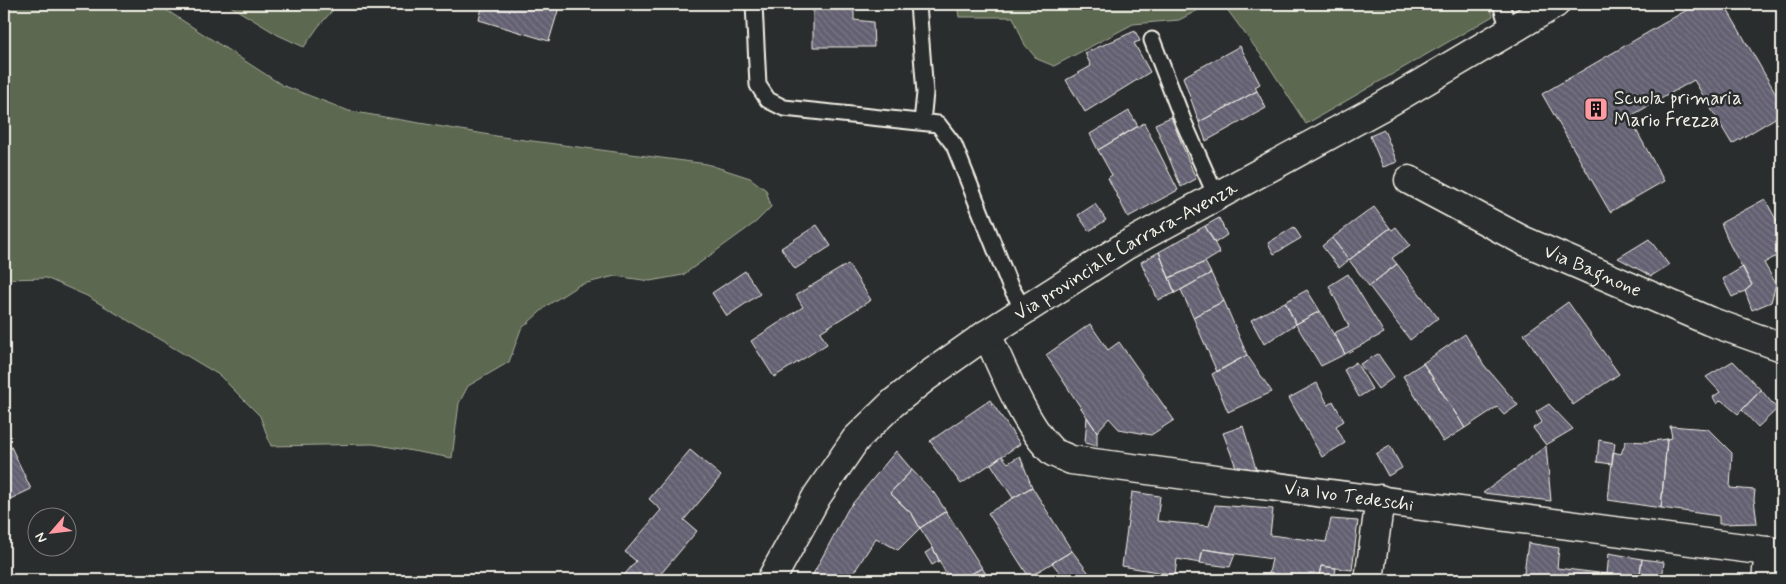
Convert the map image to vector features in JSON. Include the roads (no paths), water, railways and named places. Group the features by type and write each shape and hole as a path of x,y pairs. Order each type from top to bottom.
{"street":[{"name":"Via provinciale Carrara-Avenza","path":"771,580 817,496 856,439 893,403 986,334 1125,246 1381,107 1555,4"},
{"name":"Via Bagnone","path":"1409,180 1522,240 1709,321 1782,347"},
{"name":"Via Ivo Tedeschi","path":"986,334 1034,428 1054,452 1071,460 1776,552"},
{"path":"1369,580 1380,499"},
{"path":"1766,580 1776,552"}],"lane":[{"path":"754,4 758,85 768,100 784,108 938,124 954,145 1010,286 1024,310"},
{"path":"918,4 925,93 922,122"},
{"path":"1501,4 1509,30"},
{"path":"1152,40 1184,124 1216,196"}],"place":[{"name":"Scuola primaria Mario Frezza","path":"1596,109"}]}
